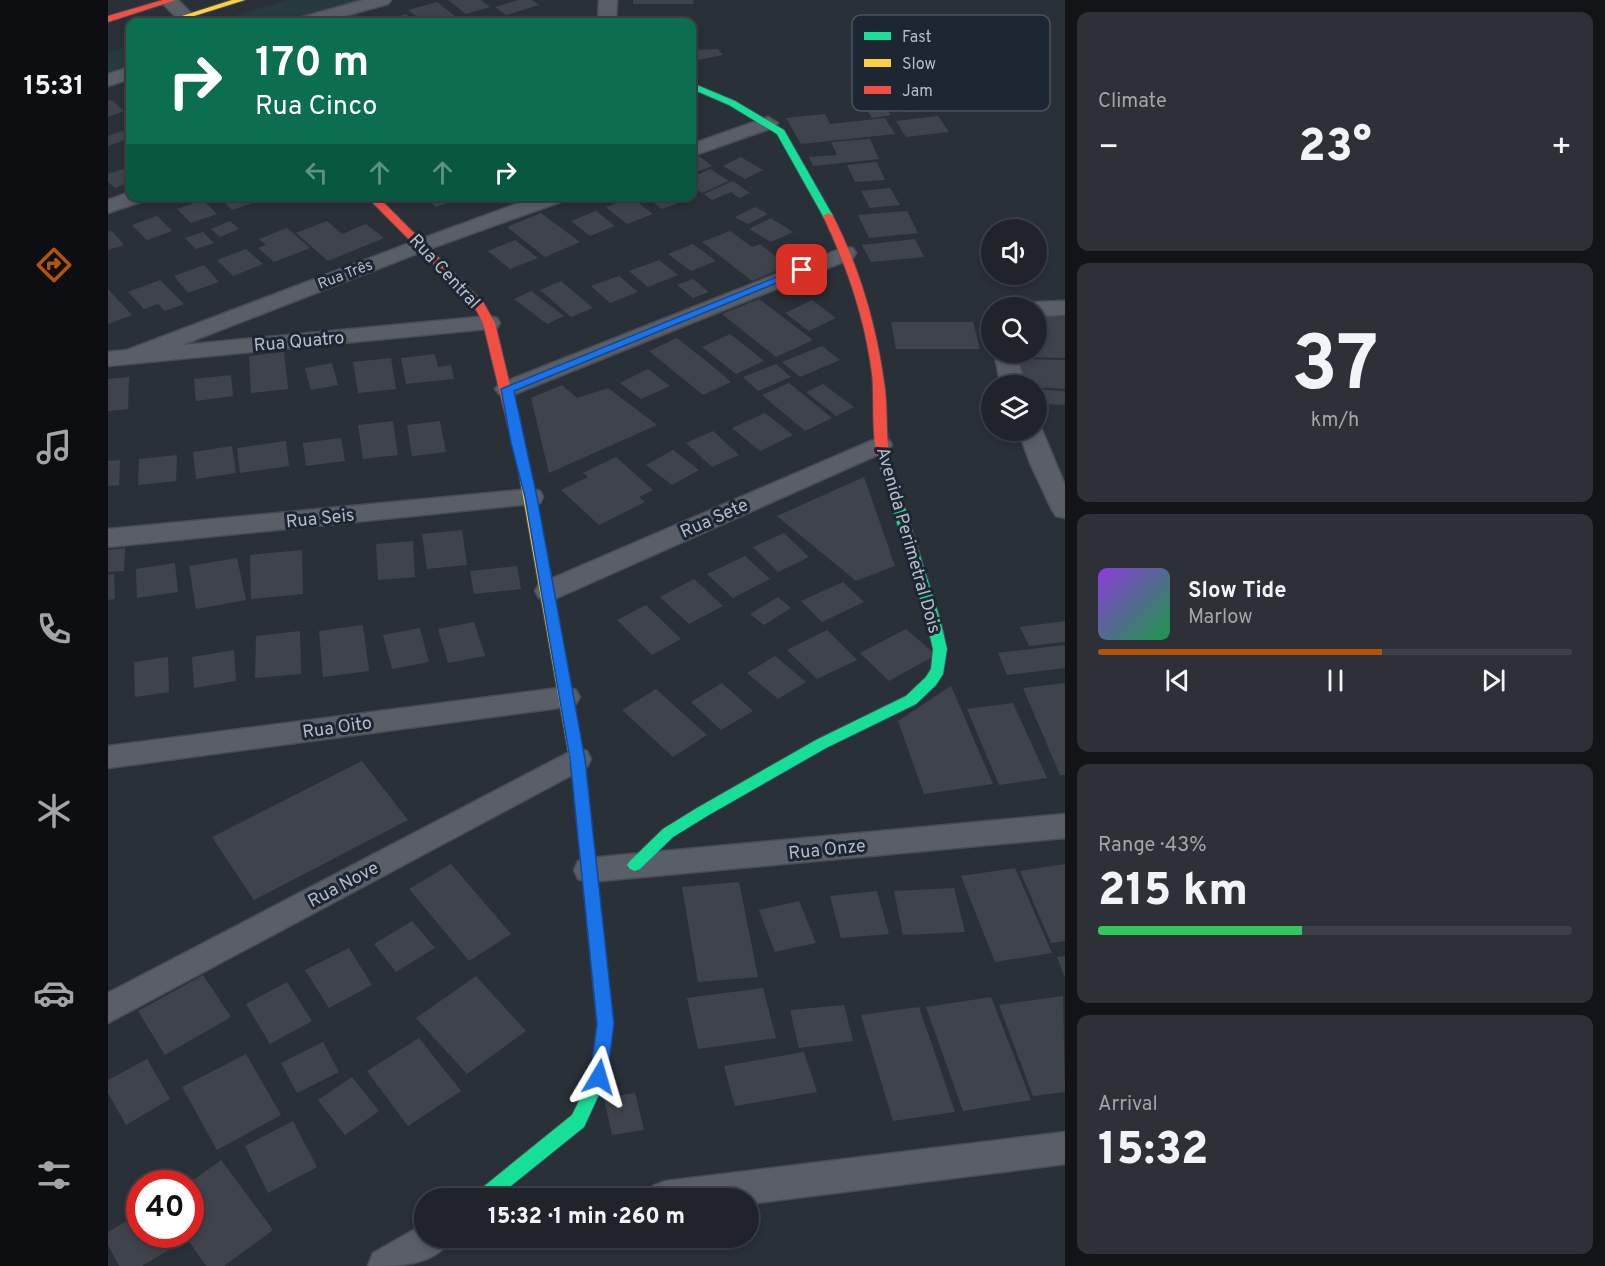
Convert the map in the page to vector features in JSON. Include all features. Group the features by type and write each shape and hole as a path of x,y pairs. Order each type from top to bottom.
{"street":[{"path":"108,19 171,0 186,18"},
{"path":"193,18 241,0"},
{"path":"319,18 382,0"},
{"path":"607,18 608,0"},
{"path":"108,80 126,74"},
{"name":"Avenida Perimetral Dois","path":"635,865 677,828 821,744 911,700 932,681 938,670 938,639 880,445 880,395 867,315 845,253 830,219 781,132 732,103 696,88"},
{"path":"696,149 768,123"},
{"path":"108,207 126,201"},
{"name":"Rua Central","path":"376,201 478,302 489,323 507,389 517,443 531,497 577,759 605,1024 599,1077 578,1121 495,1188"},
{"name":"Rua Três","path":"133,356 422,244 545,201"},
{"path":"507,389 845,253"},
{"path":"1047,309 1065,308"},
{"name":"Rua Quatro","path":"108,359 489,323"},
{"path":"1034,441 1065,510"},
{"name":"Rua Sete","path":"548,591 880,445"},
{"name":"Rua Seis","path":"108,538 531,497"},
{"name":"Rua Oito","path":"108,757 566,697"},
{"name":"Rua Nove","path":"108,1009 577,759"},
{"name":"Rua Onze","path":"589,870 1065,826"},
{"path":"746,1188 1065,1148"},
{"path":"386,1266 416,1248"}],"green space":[{"path":"288,0 376,0 312,18 225,18"},
{"path":"126,47 126,72 108,77 108,53"}],"building":[{"path":"448,0 481,0 490,7 466,14"},
{"path":"518,0 532,0 539,5 506,15 495,7"},
{"path":"633,0 693,0 694,4 633,4"},
{"path":"437,2 457,18 419,18 408,10"},
{"path":"406,14 411,18 392,18"},
{"path":"718,49 723,55 696,60 696,50"},
{"path":"112,100 124,111 108,117 108,101"},
{"path":"868,111 888,111 891,115 872,118"},
{"path":"825,114 830,124 885,118 895,134 801,144 786,118"},
{"path":"938,116 949,132 906,137 896,121"},
{"path":"126,129 126,139 108,146 108,136"},
{"path":"870,139 879,159 813,166 809,157 837,155 831,142"},
{"path":"699,156 712,166 696,172 696,157"},
{"path":"741,157 763,170 745,179 723,166"},
{"path":"877,162 885,180 855,182 847,165"},
{"path":"123,169 126,172 126,184 115,188 108,182 108,174"},
{"path":"710,169 729,181 702,193 696,189 696,175"},
{"path":"733,181 750,193 739,198 731,192 712,200 704,194"},
{"path":"890,188 900,205 870,208 861,191"},
{"path":"204,201 217,214 191,223 177,209"},
{"path":"223,201 258,201 232,210"},
{"path":"429,201 453,201 436,207"},
{"path":"623,201 636,201 653,214 627,224 606,207"},
{"path":"652,201 683,201 662,209"},
{"path":"755,207 768,214 748,224 735,217"},
{"path":"596,211 615,226 590,236 571,221"},
{"path":"907,211 918,233 869,238 858,215"},
{"path":"541,213 580,242 545,257 507,227"},
{"path":"157,216 172,231 147,240 132,225"},
{"path":"771,218 793,232 771,242 749,229"},
{"path":"230,221 239,229 220,237 211,229"},
{"path":"327,221 342,234 366,224 384,238 328,261 296,233"},
{"path":"287,228 310,248 274,262 258,248 266,245 259,239"},
{"path":"112,231 124,245 108,250 108,232"},
{"path":"730,231 752,247 760,244 788,266 752,281 702,242"},
{"path":"203,232 214,243 196,249 185,238"},
{"path":"915,239 924,257 871,262 862,245"},
{"path":"515,240 538,258 510,269 488,251"},
{"path":"693,244 716,261 691,271 668,254"},
{"path":"246,249 263,264 233,276 217,260"},
{"path":"659,260 678,275 648,287 629,271"},
{"path":"204,265 219,282 188,293 174,276"},
{"path":"619,276 638,292 610,303 591,286"},
{"path":"693,279 709,292 693,298 677,285"},
{"path":"160,280 184,304 165,311 158,304 144,309 128,292"},
{"path":"561,281 593,308 571,317 540,290"},
{"path":"108,289 132,315 108,324"},
{"path":"531,291 564,316 547,324 514,299"},
{"path":"759,299 813,340 776,357 722,314"},
{"path":"812,300 836,318 809,331 785,313"},
{"path":"1047,316 1065,317 1065,358 1047,358"},
{"path":"891,322 973,322 980,349 896,349"},
{"path":"730,334 764,361 736,374 702,347"},
{"path":"677,338 731,382 703,395 649,351"},
{"path":"822,346 840,360 800,377 782,362"},
{"path":"284,352 288,389 251,393 249,356"},
{"path":"435,354 438,367 451,365 454,379 406,384 401,358"},
{"path":"391,358 396,389 358,393 353,362"},
{"path":"1047,360 1065,360 1065,389 1047,388 1047,375 1021,375 1018,363 1047,363"},
{"path":"332,363 338,385 311,390 305,368"},
{"path":"776,364 791,377 758,391 743,377"},
{"path":"648,369 670,386 641,399 620,383"},
{"path":"231,375 233,396 196,401 194,379"},
{"path":"129,377 128,409 108,411 108,379"},
{"path":"789,383 832,418 805,431 762,395"},
{"path":"823,384 854,407 836,416 806,392"},
{"path":"562,385 577,398 608,388 657,425 549,473 531,398"},
{"path":"1047,390 1065,391 1065,405 1047,404"},
{"path":"765,413 793,435 760,451 732,428"},
{"path":"393,421 398,455 363,459 358,425"},
{"path":"440,421 446,452 412,456 407,425"},
{"path":"713,431 739,455 712,467 686,443"},
{"path":"341,438 345,461 306,466 303,443"},
{"path":"286,441 289,466 240,473 237,448"},
{"path":"232,446 236,473 196,479 193,452"},
{"path":"673,450 699,470 672,485 646,465"},
{"path":"177,455 176,481 138,485 139,459"},
{"path":"616,457 653,490 639,497 645,502 599,525 561,490 588,477 583,473"},
{"path":"120,460 119,485 108,486 108,461"},
{"path":"864,477 895,566 856,581 777,516"},
{"path":"462,530 467,565 427,569 422,534"},
{"path":"784,533 809,557 778,572 753,547"},
{"path":"413,541 415,577 378,580 376,544"},
{"path":"125,548 124,571 108,572 108,550"},
{"path":"302,550 303,594 251,599 250,555"},
{"path":"745,556 770,579 733,598 707,574"},
{"path":"237,558 246,600 196,609 189,566"},
{"path":"175,563 178,592 137,598 136,569"},
{"path":"517,566 521,589 474,594 470,571"},
{"path":"114,574 115,599 108,600 108,575"},
{"path":"694,579 723,606 689,624 660,597"},
{"path":"843,582 864,602 822,622 801,601"},
{"path":"778,597 791,608 764,625 750,614"},
{"path":"646,605 681,639 652,655 617,620"},
{"path":"1065,621 1065,642 1029,646 1020,627"},
{"path":"474,622 485,656 448,663 438,629"},
{"path":"363,625 369,671 323,677 319,631"},
{"path":"420,628 429,662 392,669 383,635"},
{"path":"906,629 936,655 889,681 860,653"},
{"path":"827,630 857,660 817,679 787,650"},
{"path":"300,631 301,674 255,678 256,636"},
{"path":"1065,645 1065,668 1007,675 998,653"},
{"path":"234,650 236,681 194,688 192,657"},
{"path":"775,656 806,682 778,699 747,673"},
{"path":"168,657 169,692 135,697 134,662"},
{"path":"722,683 753,711 721,730 691,702"},
{"path":"1065,683 1065,775 1060,775 1023,688"},
{"path":"951,686 993,784 924,794 898,721"},
{"path":"656,689 707,735 673,757 622,710"},
{"path":"1013,703 1047,778 999,785 967,709"},
{"path":"362,761 408,820 254,900 212,837"},
{"path":"451,864 511,934 469,961 409,889"},
{"path":"1065,864 1065,941 1051,943 1020,871"},
{"path":"1015,868 1052,953 995,962 961,876"},
{"path":"739,882 758,977 698,982 682,887"},
{"path":"954,888 965,932 903,935 894,891"},
{"path":"877,891 889,934 841,938 830,896"},
{"path":"799,901 816,943 775,952 759,910"},
{"path":"412,921 435,948 396,972 374,944"},
{"path":"349,948 372,985 329,1008 305,970"},
{"path":"1065,956 1065,978 1057,957"},
{"path":"203,975 231,1017 165,1055 138,1011"},
{"path":"476,976 526,1031 467,1074 416,1018"},
{"path":"287,982 312,1021 270,1044 246,1004"},
{"path":"763,988 776,1038 698,1049 687,998"},
{"path":"1063,996 1065,1092 1033,1096 999,1005"},
{"path":"991,997 1031,1100 963,1111 926,1007"},
{"path":"844,1005 853,1041 799,1048 790,1010"},
{"path":"919,1007 955,1112 893,1121 861,1015"},
{"path":"419,1038 461,1091 408,1126 367,1071"},
{"path":"323,1042 339,1072 297,1093 281,1063"},
{"path":"804,1052 817,1092 735,1106 724,1066"},
{"path":"246,1054 281,1115 217,1150 182,1087"},
{"path":"147,1059 170,1099 126,1125 108,1093 108,1080"},
{"path":"352,1077 379,1111 345,1135 318,1100"},
{"path":"635,1093 644,1130 612,1135 604,1098"},
{"path":"293,1121 317,1167 268,1193 245,1146"},
{"path":"221,1160 273,1230 224,1266 206,1266 194,1248 204,1248 204,1172"},
{"path":"126,1221 126,1248 172,1248 142,1266 119,1266 108,1245 108,1232"}],"traffic: fast":[{"path":"696,88 732,103 781,132 828,216"},
{"path":"635,865 668,833 702,812 821,744 911,700 931,681 938,670 940,649 933,619 885,463"},
{"path":"495,1188 578,1121 599,1077 605,1024 579,774"}],"traffic: slow":[{"path":"180,18 241,0"},
{"path":"524,468 579,774"}],"traffic: jam":[{"path":"108,19 172,0"},
{"path":"376,201 478,302 489,323 524,468"},
{"path":"828,216 847,257 868,325 880,394 881,437 885,463"}],"route":[{"path":"599,1077 605,1024 577,759 531,497 517,443 507,389 802,270"}]}
